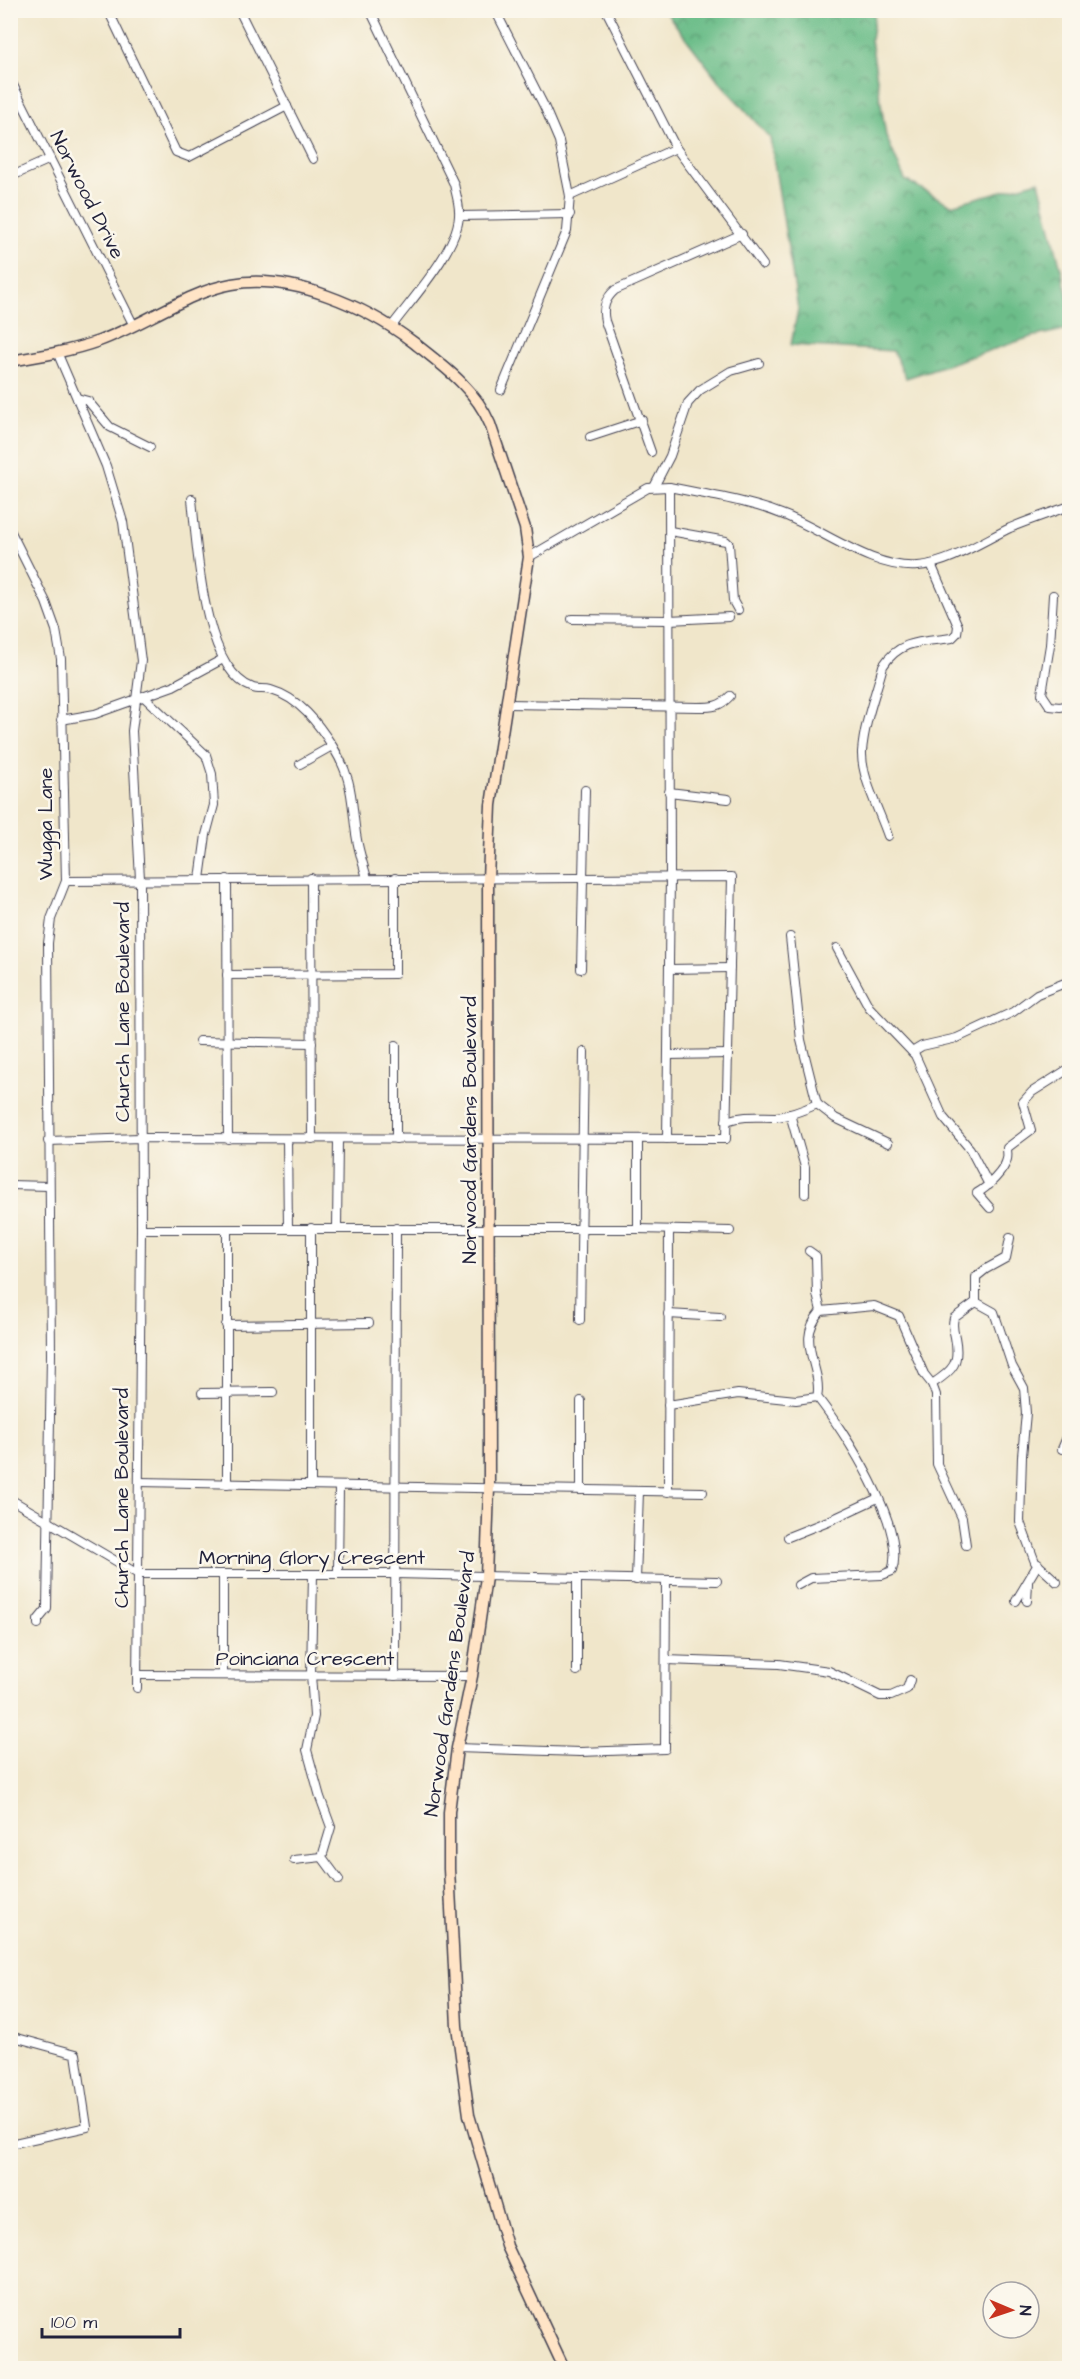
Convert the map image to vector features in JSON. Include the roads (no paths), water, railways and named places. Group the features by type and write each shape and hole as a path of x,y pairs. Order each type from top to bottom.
{"street":[{"path":"108,10 176,152 189,157 286,106"},
{"path":"238,10 313,159"},
{"path":"370,10 454,184 459,216 449,248 392,326"},
{"path":"495,10 544,106 559,141 570,196 567,231 501,390"},
{"path":"606,10 676,148 763,265"},
{"name":"Norwood Drive","path":"10,79 134,326"},
{"path":"570,196 676,148"},
{"path":"12,176 50,159"},
{"path":"459,216 570,214"},
{"path":"651,452 642,420 605,321 606,301 615,290 742,234"},
{"name":"Norwood Gardens Boulevard","path":"10,362 98,341 201,294 231,284 263,281 340,299 392,326 439,362 467,388 483,409 525,528 529,557 491,805 488,879 489,1488 486,1577 472,1676 457,1748 449,1812 448,1869 457,2026 469,2115 507,2246 564,2368"},
{"name":"Church Lane Boulevard","path":"57,352 106,466 123,522 141,661 139,697 132,732 140,879 141,1229 137,1688"},
{"path":"654,487 670,456 688,403 700,390 731,371 759,363"},
{"path":"77,398 88,401 110,427 150,447"},
{"path":"590,437 642,420"},
{"path":"529,557 648,488 654,487 669,487 761,507 783,514 874,558 904,566 931,564 1012,528 1070,506"},
{"path":"666,1139 670,877 669,487"},
{"path":"192,500 204,605 223,659 236,676 253,688 270,689 293,699 311,717 333,746 350,781 356,837 367,878"},
{"name":"Wugga Lane","path":"10,530 46,602 56,630 61,659 66,881 51,919 48,943 51,1354 47,1609 38,1620 38,1624"},
{"path":"670,531 726,540 729,544 733,601 738,610"},
{"path":"888,836 864,769 862,753 864,739 884,666 890,656 899,648 910,644 952,638 957,633 958,626 931,564"},
{"path":"1053,596 1050,645 1042,694 1050,706 1070,705"},
{"path":"572,619 669,620 729,617"},
{"path":"61,720 95,714 173,686 223,659"},
{"path":"507,704 715,707 730,696"},
{"path":"139,697 206,756 212,774 214,805 206,835 200,879"},
{"path":"300,764 333,746"},
{"path":"581,969 585,790"},
{"path":"669,792 728,799"},
{"path":"48,1141 140,1138 726,1139 732,877 66,881"},
{"path":"311,878 312,1138"},
{"path":"227,975 395,974 395,878"},
{"path":"227,879 228,1138"},
{"path":"790,937 801,1040 817,1104 835,1118 888,1143"},
{"path":"837,948 869,1006 912,1052 943,1117 970,1149 989,1185"},
{"path":"669,969 730,968"},
{"path":"912,1052 922,1046 957,1038 1013,1012 1037,994 1070,981"},
{"path":"199,1041 312,1043"},
{"path":"396,1045 396,1138"},
{"path":"580,1320 584,1052"},
{"path":"668,1055 728,1054"},
{"path":"990,1208 977,1193 989,1185 1007,1159 1007,1148 1031,1130 1023,1102 1032,1092 1070,1068"},
{"path":"726,1121 742,1116 777,1117 817,1104"},
{"path":"790,1114 805,1167 805,1194"},
{"path":"287,1138 288,1229"},
{"path":"338,1138 338,1228"},
{"path":"638,1139 638,1229"},
{"path":"10,1185 49,1186"},
{"path":"311,1228 311,1485"},
{"path":"395,1676 396,1228"},
{"path":"141,1229 489,1228 730,1231"},
{"path":"227,1230 227,1484"},
{"path":"668,1492 669,1230"},
{"path":"976,1302 976,1277 1006,1258 1010,1238"},
{"path":"809,1251 816,1256 817,1294 821,1311"},
{"path":"932,1384 945,1376 958,1360 953,1328 954,1318 976,1302"},
{"path":"976,1302 994,1312 1012,1366 1024,1388 1026,1413 1020,1522 1032,1556 1057,1582"},
{"path":"798,1585 811,1578 882,1575 892,1571 895,1561 888,1519 841,1428 817,1397 818,1384 808,1341 812,1323 821,1311 874,1306 899,1317 924,1374 932,1384 936,1395 937,1464 962,1518 966,1545"},
{"path":"668,1314 720,1317"},
{"path":"226,1325 369,1323"},
{"path":"202,1393 273,1392"},
{"path":"669,1405 738,1394 796,1400 817,1397"},
{"path":"581,1401 581,1490"},
{"path":"1062,1449 1070,1430"},
{"path":"139,1482 703,1492"},
{"path":"338,1574 339,1486"},
{"path":"636,1580 639,1491"},
{"path":"788,1537 878,1498"},
{"path":"10,1499 138,1574"},
{"path":"1016,1601 1038,1564"},
{"name":"Morning Glory Crescent","path":"138,1574 396,1574 717,1581"},
{"path":"223,1574 223,1675"},
{"path":"313,1574 311,1676 314,1716 308,1750 320,1797 331,1827 322,1857"},
{"path":"1027,1601 1028,1578"},
{"path":"577,1579 577,1671"},
{"path":"457,1748 580,1752 665,1749 666,1580"},
{"path":"666,1660 779,1664 829,1671 880,1696 891,1696 907,1689 910,1680"},
{"name":"Poinciana Crescent","path":"137,1675 472,1676"},
{"path":"294,1860 322,1857"},
{"path":"322,1857 339,1880"},
{"path":"10,2036 76,2054 87,2127 10,2144"}]}
